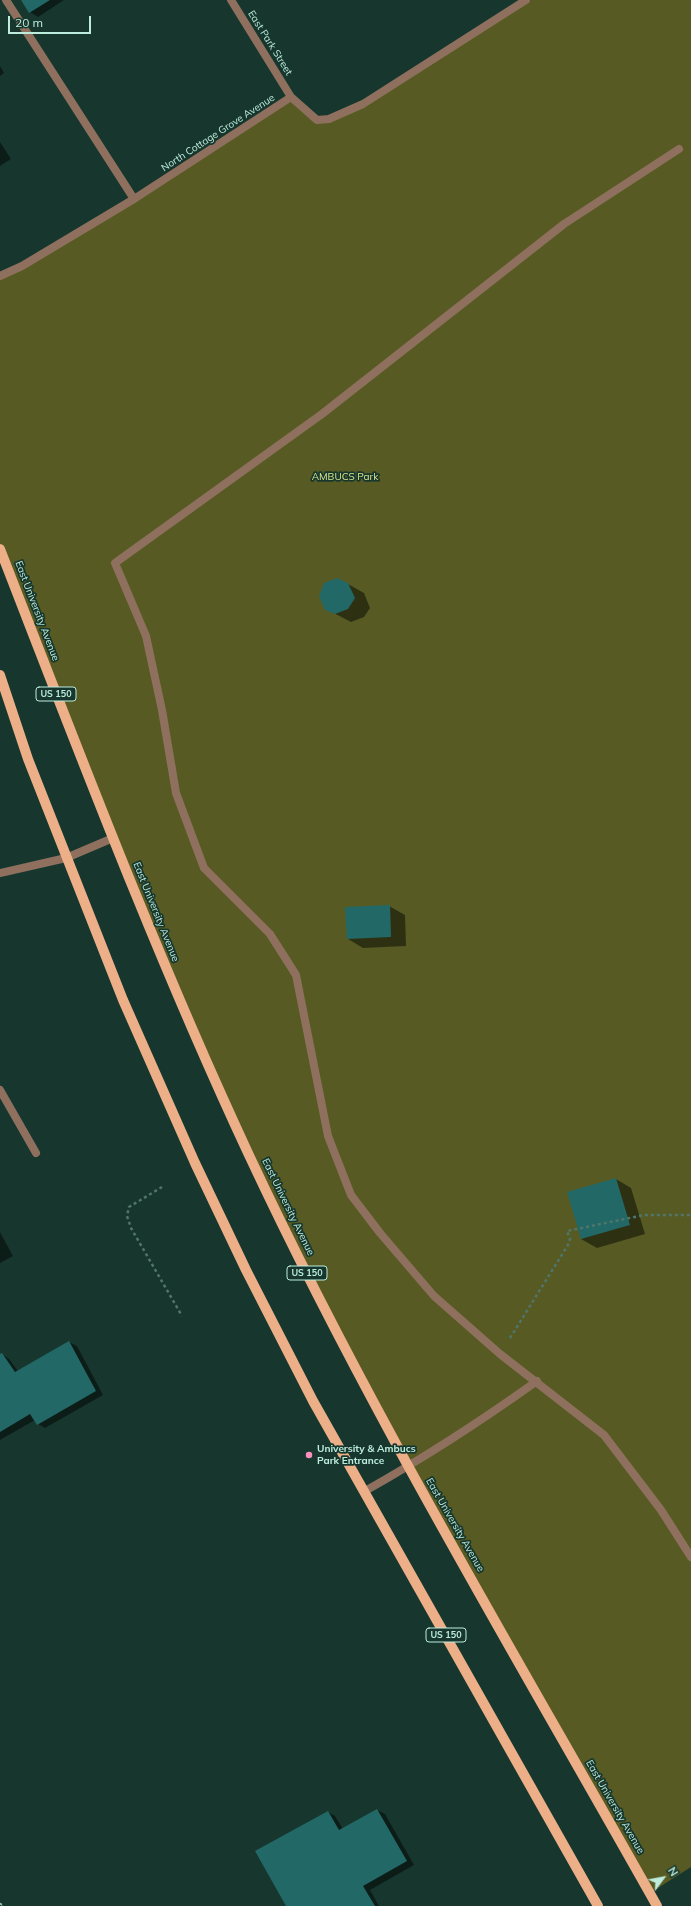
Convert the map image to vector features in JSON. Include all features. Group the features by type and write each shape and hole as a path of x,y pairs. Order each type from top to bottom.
{"main road":[{"name":"East University Avenue","path":"0,549 113,838 184,1010 248,1154 322,1304 408,1467 657,1906"},
{"name":"US 150","path":"0,675 28,759 123,1000 198,1170 246,1270 313,1401 598,1906"}],"street":[{"path":"6,0 134,199"},
{"name":"East Park Street","path":"231,0 291,98"},
{"path":"291,98 317,120 329,119 363,104 526,0"},
{"name":"North Cottage Grove Avenue","path":"0,276 22,266 134,199 291,98"},
{"path":"679,149 564,224 322,414 115,563 146,636 162,710 176,794 204,868 270,934 296,975 328,1136 351,1195 380,1233 434,1296 500,1354 604,1436 661,1510 691,1557"},
{"path":"0,873 66,858 113,838"},
{"path":"0,1090 36,1153"},
{"path":"365,1491 408,1467 537,1382"}],"path":[{"path":"162,1187 129,1208 127,1216 131,1228 182,1316"},
{"path":"500,1354 568,1245 570,1238 567,1231 644,1215 691,1215"}],"green space":[{"name":"AMBUCS Park","path":"531,0 691,0 691,1867 650,1893 322,1304 184,1010 0,549 0,276 22,266 291,97 317,120 363,104"}],"building":[{"path":"21,0 50,0 29,13"},
{"path":"337,578 348,583 355,598 348,609 335,614 325,610 319,596 324,583"},
{"path":"390,905 391,937 347,939 345,907"},
{"path":"616,1178 630,1225 581,1239 567,1192"},
{"path":"69,1341 96,1391 37,1425 30,1414 0,1432 0,1354 2,1353 15,1372"},
{"path":"377,1809 407,1861 363,1886 375,1906 286,1906 255,1851 328,1811 339,1830"}],"place":[{"name":"University & Ambucs Park Entrance","path":"309,1455"}]}
